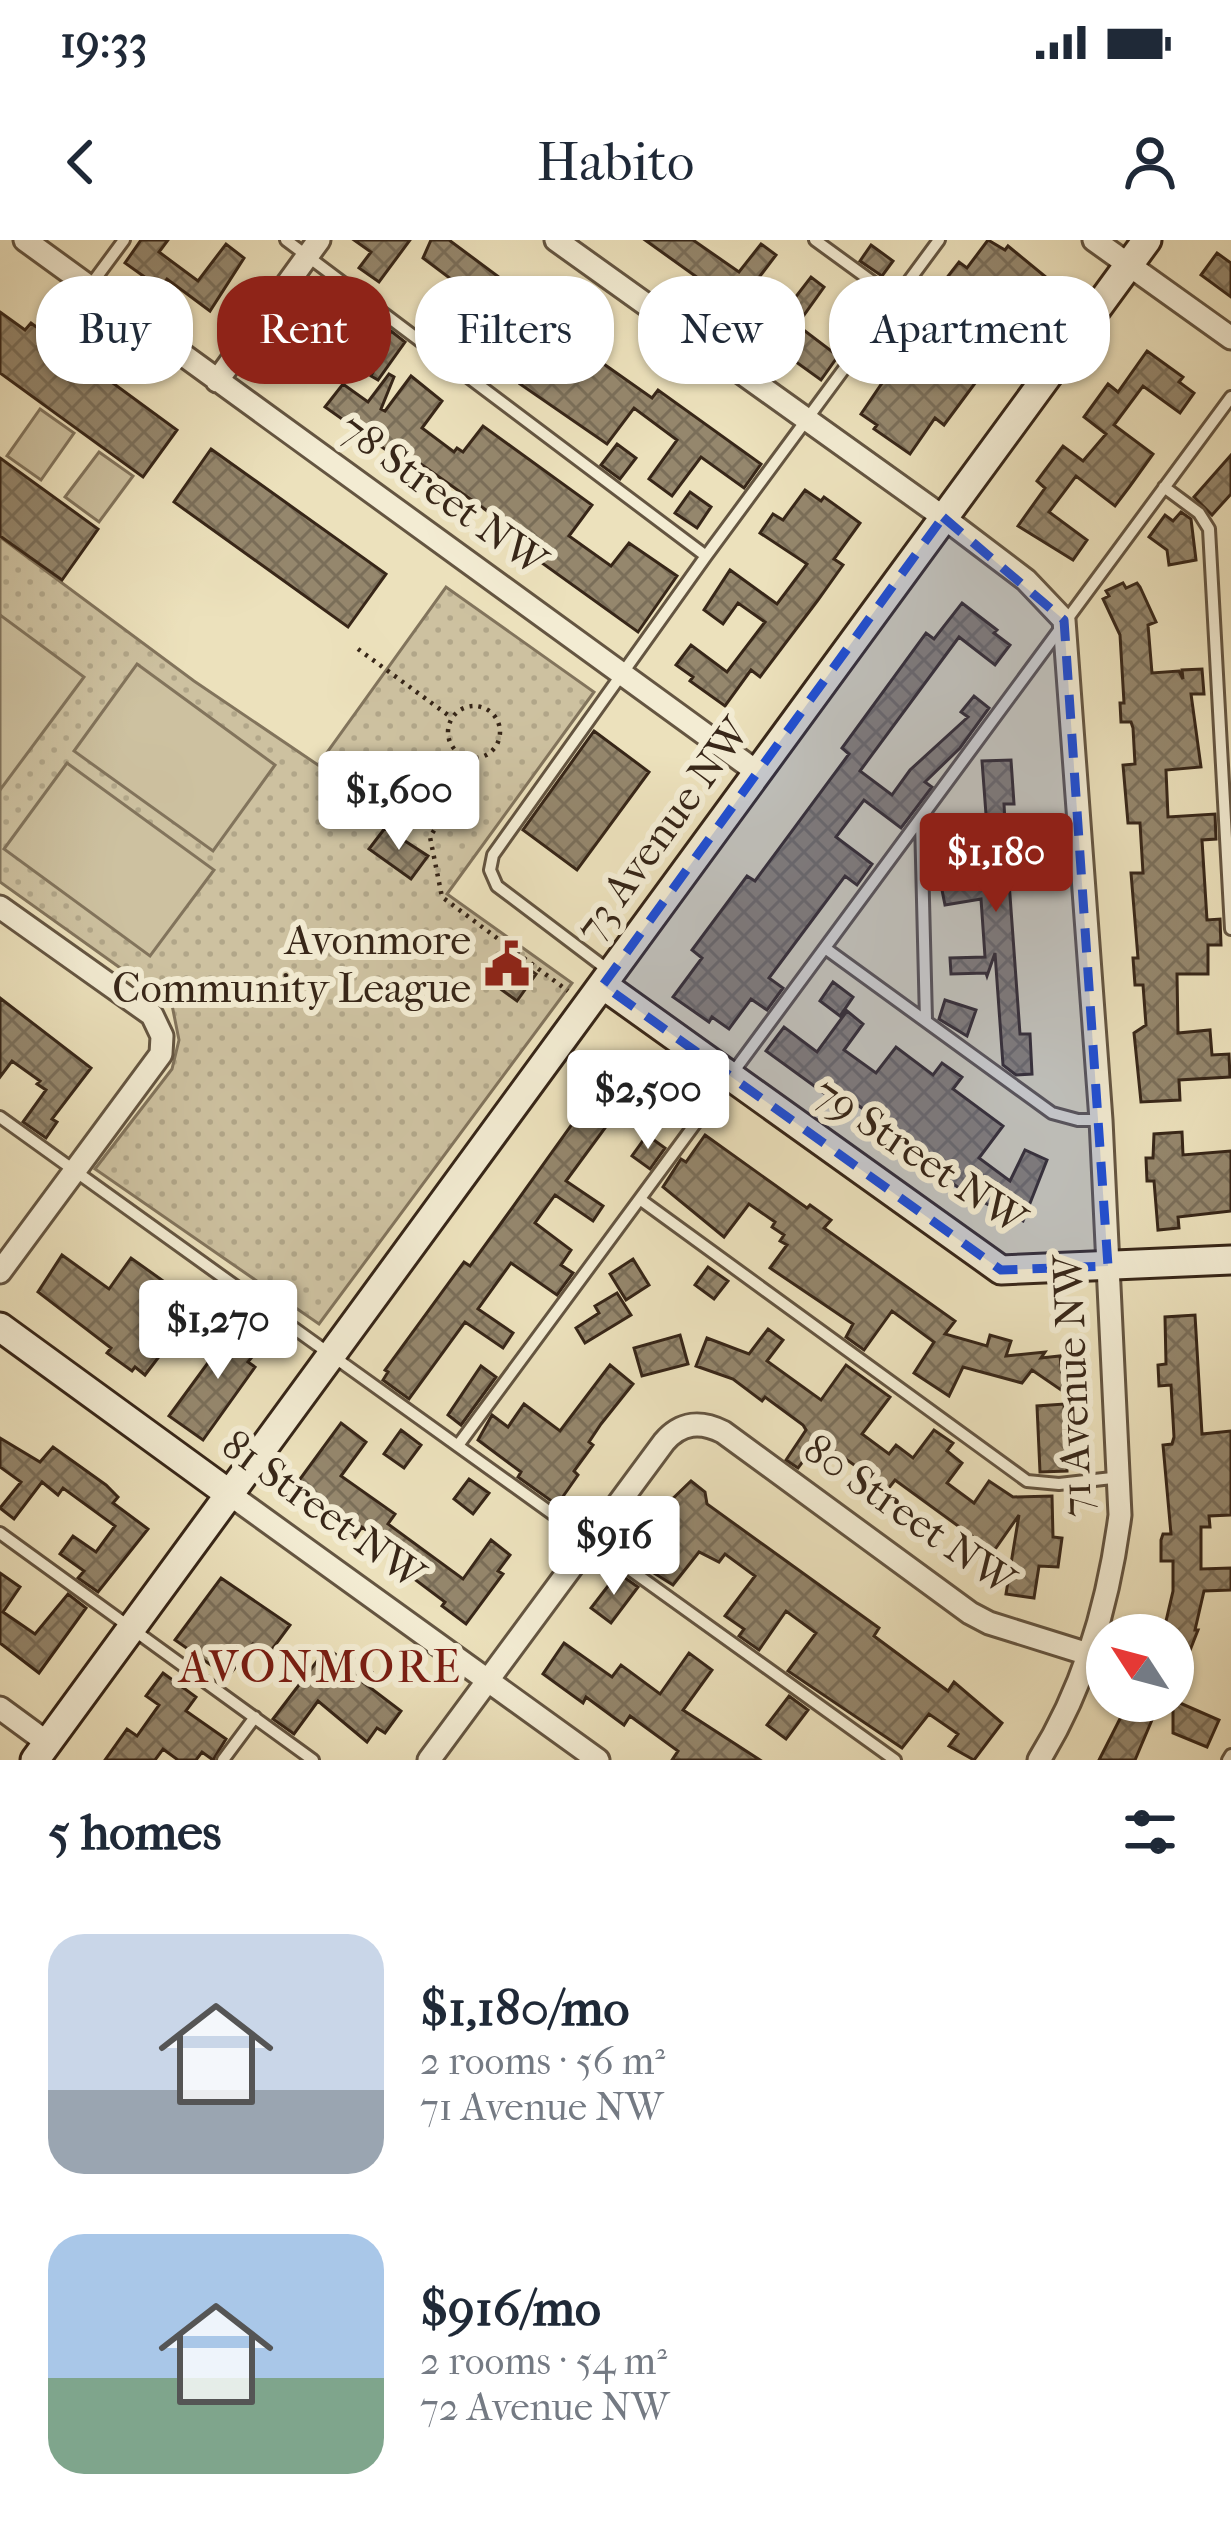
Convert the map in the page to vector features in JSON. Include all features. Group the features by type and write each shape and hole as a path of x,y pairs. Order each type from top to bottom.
{"street":[{"name":"78 Street NW","path":"25,240 74,276"},
{"path":"556,240 1027,580 1065,628"},
{"path":"1094,240 1231,338"},
{"name":"73 Avenue NW","path":"40,1750 1147,240"},
{"path":"293,276 313,248"},
{"name":"78 Street NW","path":"193,363 217,381"},
{"name":"78 Street NW","path":"221,384 757,772"},
{"name":"71 Avenue NW","path":"1065,628 1121,1477 1115,1554 1099,1614"},
{"path":"0,907 152,1015 162,1036 161,1054 0,1272"},
{"name":"79 Street NW","path":"608,979 730,1078 1001,1270 1231,1260"},
{"name":"81 Street NW","path":"0,1327 598,1760"},
{"name":"80 Street NW","path":"591,1542 670,1434 694,1423 723,1432 970,1613 989,1624 1086,1653"},
{"path":"429,1760 591,1542"},
{"name":"71 Avenue NW","path":"1039,1760 1076,1691 1086,1660"},
{"path":"0,1708 40,1750"}],"lane":[{"path":"97,276 124,240"},
{"path":"286,240 313,248 706,556"},
{"path":"815,240 864,276"},
{"path":"913,276 940,240"},
{"path":"608,979 502,892 490,870 498,843 833,384"},
{"path":"459,1444 1231,397"},
{"path":"1164,487 1199,513 1209,530 1231,929"},
{"path":"921,820 926,1021"},
{"path":"825,948 1052,1113 1101,1120"},
{"path":"0,1117 895,1760"},
{"path":"641,1200 1027,1480 1059,1484 1121,1477"},
{"path":"0,1533 313,1760"},
{"path":"224,1760 255,1717"}],"path":[{"path":"358,649 452,718"},
{"path":"472,706 488,710 499,722 496,747 475,758 458,753 448,738 452,718 472,706"}],"highlighted area":[{"path":"943,517 1064,620 1108,1266 1001,1270 603,985"}],"shaded area":[{"path":"40,409 74,433 41,480 7,456"},
{"path":"99,452 133,476 99,522 65,497"},
{"path":"0,537 194,681 318,765 446,587 594,692 447,894 572,983 319,1324 95,1169 172,1069 179,1040 172,1005 0,882"},
{"path":"0,615 84,677 0,790"},
{"path":"137,664 275,765 213,851 74,751"},
{"path":"67,763 214,870 150,956 4,849"}],"building":[{"path":"141,240 168,240 159,252 191,276 143,276 125,263"},
{"path":"354,240 410,240 383,276 370,276 359,268 371,252"},
{"path":"431,240 449,240 497,276 447,276 423,258"},
{"path":"645,240 693,240 739,272 761,244 776,255 760,276 695,276"},
{"path":"988,240 1005,250 1008,246 1045,276 948,276 959,262 967,268"},
{"path":"226,244 244,258 232,276 217,276 217,300 210,311 193,298 193,277 198,281"},
{"path":"871,245 893,261 882,276 860,261"},
{"path":"1217,253 1231,263 1231,297 1201,275"},
{"path":"811,277 824,287 805,314 805,285"},
{"path":"0,312 25,330 31,323 36,327 36,384 114,384 177,430 143,477 0,373"},
{"path":"391,331 405,342 391,362"},
{"path":"805,331 829,349 829,369 821,380 805,368"},
{"path":"1147,351 1183,377 1179,382 1194,393 1180,413 1143,386 1114,425 1153,454 1130,486 1115,506 1076,476 1049,512 1087,540 1073,560 1018,526 1045,488 1037,481 1063,446 1083,461 1106,434 1084,417 1108,384 1118,392"},
{"path":"614,371 652,398 658,390 761,464 744,488 701,457 672,496 649,479 677,440 634,408 607,444 520,384 614,384"},
{"path":"391,375 394,377 381,409 385,411 411,376 415,384 442,401 422,428 454,452 457,448 463,452 483,426 592,505 569,536 611,566 629,543 677,576 638,632 535,558 541,549 418,462 413,469 325,407 343,384 368,402 382,384 391,384"},
{"path":"881,384 974,384 944,425 935,418 910,454 861,414"},
{"path":"617,444 636,458 620,479 601,465"},
{"path":"211,449 386,574 348,627 174,502"},
{"path":"1231,455 1231,494 1212,515 1194,497"},
{"path":"0,458 98,529 62,580 0,536"},
{"path":"805,490 821,501 824,497 860,523 834,559 843,565 818,600 760,677 751,670 725,706 676,665 691,645 727,672 765,622 738,603 723,624 704,610 730,570 777,604 807,564 760,533 773,514 783,520"},
{"path":"690,492 711,507 697,528 675,513"},
{"path":"1181,512 1191,519 1196,560 1169,565 1167,550 1149,537 1165,515 1173,521"},
{"path":"1123,583 1126,588 1137,583 1156,622 1148,625 1152,673 1179,671 1183,679 1182,670 1202,669 1204,694 1191,694 1201,767 1166,770 1168,817 1215,814 1216,839 1202,840 1207,920 1220,919 1221,945 1208,945 1208,974 1177,974 1178,1033 1210,1030 1212,1055 1229,1054 1230,1077 1179,1080 1180,1100 1141,1102 1134,1033 1146,1025 1143,985 1135,985 1133,958 1138,958 1131,873 1143,873 1140,823 1128,823 1123,765 1135,764 1133,728 1131,722 1121,722 1120,635 1103,599 1109,596 1106,591"},
{"path":"962,603 1010,645 995,665 959,637 860,771 892,795 910,770 968,717 961,712 974,696 989,708 960,748 925,782 932,787 901,828 864,800 836,837 872,864 857,885 845,876 769,978 783,988 767,1010 751,999 729,1029 712,1017 709,1022 673,997 702,958 692,950 747,876 755,881 849,754 842,748 926,633 934,639"},
{"path":"594,731 649,772 577,870 523,830"},
{"path":"1011,760 1014,804 1004,804 1006,840 1020,1034 1030,1034 1032,1074 1016,1075 1003,1065 995,953 987,976 951,974 950,958 985,957 981,899 945,905 941,885 980,878 977,841 988,841 982,761"},
{"path":"385,828 428,856 411,879 369,849"},
{"name":"Avonmore Community League","path":"503,951 536,974 517,1001 484,977"},
{"path":"833,982 853,997 840,1016 820,1001"},
{"path":"0,998 91,1068 52,1119 57,1122 46,1138 23,1122 46,1090 37,1084 40,1081 12,1061 0,1077"},
{"path":"945,1000 976,1010 967,1036 939,1019"},
{"path":"847,1011 863,1024 844,1050 876,1073 896,1047 933,1075 942,1063 962,1077 953,1089 1003,1126 979,1158 1010,1181 1025,1150 1047,1160 1023,1221 972,1197 910,1154 915,1147 838,1091 832,1099 766,1051 784,1027 817,1052"},
{"path":"610,1059 658,1091 655,1095 671,1107 657,1126 624,1102 566,1181 603,1206 593,1221 555,1195 535,1223 571,1250 561,1265 573,1273 557,1295 511,1263 478,1309 513,1333 503,1348 465,1322 409,1399 383,1380 385,1370 464,1262 470,1266 507,1215 600,1085 594,1080"},
{"path":"1182,1132 1183,1155 1231,1151 1231,1211 1178,1217 1179,1228 1158,1230 1154,1181 1147,1181 1146,1158 1153,1158 1154,1134"},
{"path":"647,1135 665,1148 650,1169 632,1156"},
{"path":"705,1135 831,1220 824,1228 955,1321 945,1334 987,1346 990,1335 1011,1341 1006,1356 1045,1352 1041,1358 1060,1356 1064,1392 1032,1370 1022,1383 963,1367 949,1396 914,1373 934,1342 892,1311 864,1350 846,1337 853,1324 770,1268 787,1245 780,1241 784,1235 772,1227 775,1222 749,1204 724,1237 663,1187"},
{"path":"62,1255 109,1289 131,1258 180,1293 148,1338 164,1350 145,1375 107,1353 111,1348 38,1292"},
{"path":"633,1259 649,1285 626,1300 610,1274"},
{"path":"708,1267 728,1281 714,1299 695,1285"},
{"path":"617,1293 631,1315 585,1343 576,1328 599,1313 595,1306"},
{"path":"1195,1315 1202,1434 1231,1431 1231,1515 1209,1516 1210,1527 1201,1527 1201,1569 1231,1568 1231,1590 1204,1591 1194,1640 1194,1614 1168,1614 1173,1561 1161,1561 1163,1534 1171,1534 1163,1445 1172,1444 1174,1437 1171,1385 1159,1386 1158,1365 1166,1364 1165,1317"},
{"path":"240,1319 261,1334 254,1344 259,1348 248,1362 255,1367 203,1440 169,1416"},
{"path":"768,1329 783,1340 767,1361 821,1400 846,1365 890,1397 862,1434 889,1454 896,1445 913,1458 934,1430 953,1443 947,1451 962,1463 947,1483 974,1503 989,1481 1013,1497 1052,1496 1053,1537 1062,1538 1058,1567 1039,1566 1034,1598 1006,1594 1019,1515 986,1562 969,1549 976,1539 895,1480 888,1489 819,1440 798,1468 786,1460 806,1430 803,1425 733,1379 696,1366 707,1338 749,1354"},
{"path":"680,1335 688,1364 642,1376 634,1348"},
{"path":"610,1365 633,1384 589,1442 593,1445 574,1471 578,1475 557,1505 478,1440 492,1415 508,1427 524,1404 560,1431"},
{"path":"481,1366 496,1377 461,1425 448,1415"},
{"path":"1064,1404 1067,1471 1040,1472 1037,1406"},
{"path":"341,1423 366,1442 341,1476 395,1514 388,1524 463,1579 491,1540 510,1555 498,1571 503,1574 466,1624 393,1563 399,1554 362,1527 355,1537 292,1490"},
{"path":"401,1430 421,1445 404,1468 384,1454"},
{"path":"0,1438 40,1462 53,1447 106,1485 118,1497 113,1503 148,1529 98,1592 78,1578 84,1571 60,1554 73,1536 96,1552 115,1526 63,1488 58,1495 42,1482 14,1519 0,1508 21,1482 0,1467"},
{"path":"469,1479 489,1493 473,1514 454,1499"},
{"path":"691,1481 705,1492 707,1504 879,1628 874,1636 948,1691 954,1682 1002,1723 974,1760 949,1746 958,1734 929,1714 902,1748 788,1671 816,1633 786,1611 759,1650 739,1636 744,1629 725,1616 755,1576 725,1554 719,1562 699,1552 673,1585 630,1558 656,1526 651,1523"},
{"path":"0,1573 20,1587 3,1612 35,1634 68,1594 86,1608 39,1673 0,1643"},
{"path":"618,1573 638,1587 611,1623 591,1608"},
{"path":"221,1578 290,1625 268,1655 253,1644 228,1677 175,1640"},
{"path":"564,1643 612,1677 621,1665 660,1694 689,1653 712,1670 683,1710 760,1760 672,1760 678,1751 630,1716 624,1725 543,1674"},
{"path":"327,1648 343,1660 348,1654 372,1672 364,1683 401,1711 385,1733 377,1728 367,1742 318,1701 294,1734 273,1719"},
{"path":"163,1673 196,1697 186,1711 226,1739 213,1760 202,1752 196,1760 178,1760 163,1749 155,1760 105,1760 127,1729 137,1736 159,1705 146,1696"},
{"path":"789,1696 808,1710 786,1739 767,1725"},
{"path":"1194,1709 1219,1720 1207,1747 1173,1733 1173,1722 1194,1722"},
{"path":"1118,1722 1151,1722 1135,1760 1099,1760"}],"place":[{"name":"Avonmore Community League","path":"507,964"}],"district":[{"name":"AVONMORE","path":"321,1667"}]}
